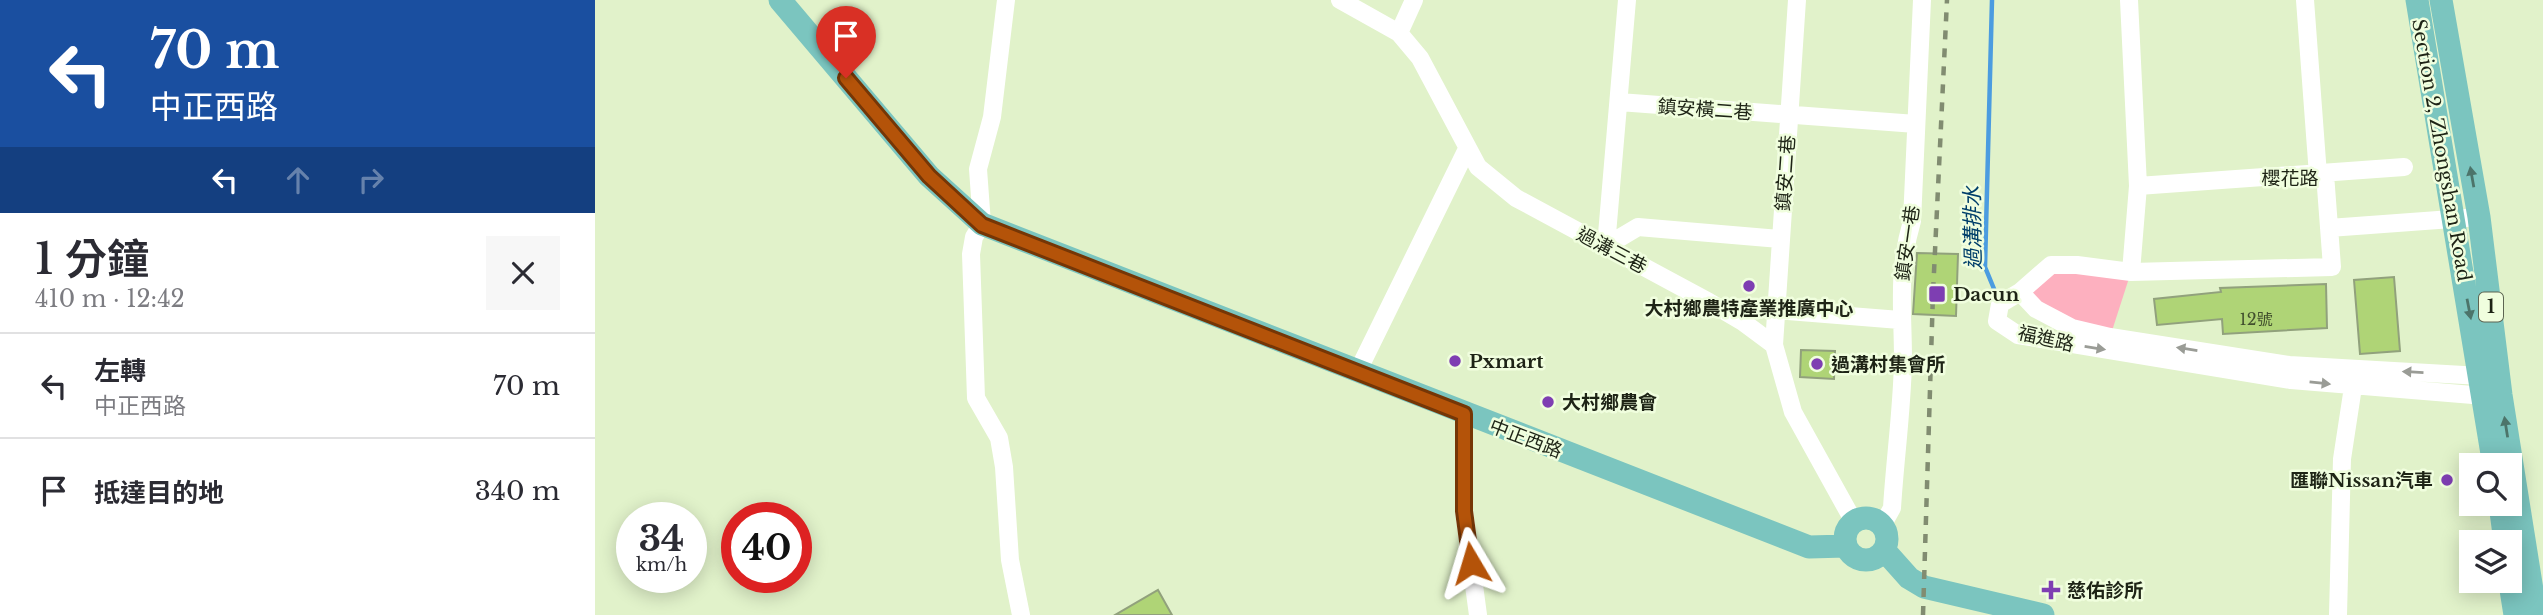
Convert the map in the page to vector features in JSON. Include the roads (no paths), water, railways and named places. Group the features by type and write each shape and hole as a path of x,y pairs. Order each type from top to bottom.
{"main road":[{"name":"中正西路","path":"779,0 929,176 982,225 1809,547 1846,546 1861,559 1874,558 1884,550"},
{"name":"Section 2, Zhongshan Road","path":"2417,0 2492,453"},
{"name":"Section 2, Zhongshan Road","path":"2441,0 2479,217 2501,395 2536,615"},
{"path":"1846,546 1846,532 1854,522 1872,519 1882,526 1887,538 1884,550 1909,578 1924,587 2014,612 2043,615"},
{"path":"2512,593 2515,615"}],"street":[{"path":"1006,0 992,117 978,169 982,225 974,237 971,254 976,398 999,438 1004,467 1010,560 1021,615"},
{"name":"過溝三巷","path":"1340,0 1399,33 1420,58 1478,167 1516,198 1743,322 1774,345"},
{"path":"1399,33 1414,0"},
{"path":"1606,246 1627,0"},
{"name":"鎮安二巷","path":"1774,345 1797,0"},
{"name":"鎮安一巷","path":"1882,526 1892,508 1903,361 1900,320 1902,253 1912,221 1922,0"},
{"path":"2020,292 2051,265 2077,265 2131,272 2138,186 2129,0"},
{"path":"2305,0 2322,175 2404,167"},
{"name":"鎮安橫二巷","path":"1619,102 1916,124"},
{"path":"1357,373 1467,149"},
{"name":"櫻花路","path":"2131,272 2332,267 2322,175 2138,186"},
{"path":"2329,228 2479,217"},
{"path":"1606,246 1638,227 1780,239"},
{"name":"福進路","path":"2020,292 2036,309 2072,328 2110,337 2289,365 2483,386 2353,387 2291,380 2018,335 1997,321 2000,304 2020,292"},
{"path":"1776,310 1900,320"},
{"path":"1774,345 1793,412 1854,522"},
{"path":"2338,615 2342,460 2353,387"},
{"path":"1464,414 1464,511 1478,615"}],"waterway":[{"name":"過溝排水","path":"1992,0 1985,267 1999,301"}],"railway":[{"path":"1923,615 1933,293 1947,0"}],"place":[{"name":"大村鄉農特產業推廣中心","path":"1749,286"},
{"name":"Dacun","path":"1937,294"},
{"name":"Pxmart","path":"1455,361"},
{"name":"過溝村集會所","path":"1817,364"},
{"name":"大村鄉農會","path":"1548,402"},
{"name":"匯聯Nissan汽車","path":"2447,480"},
{"name":"慈佑診所","path":"2051,590"}]}
